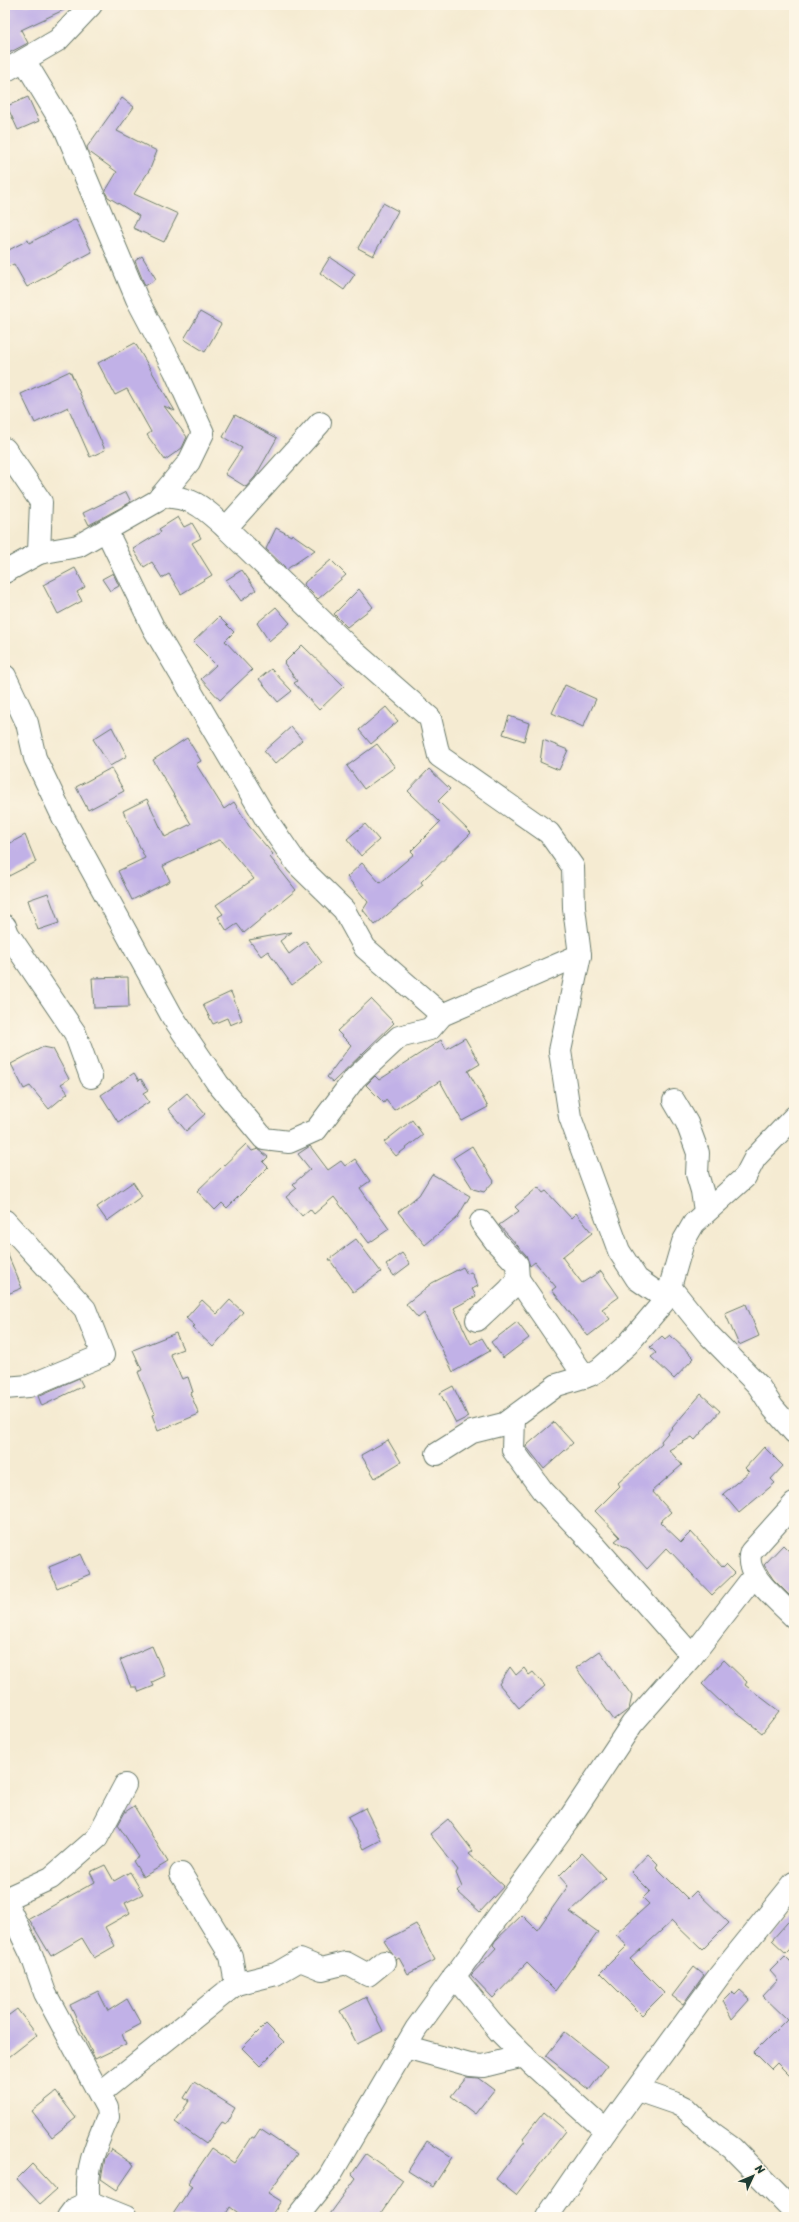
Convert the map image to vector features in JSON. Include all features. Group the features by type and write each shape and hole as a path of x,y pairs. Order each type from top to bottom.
{"street":[{"path":"5,71 58,40 92,5"},
{"path":"5,572 39,553 78,546 157,501 189,462 203,433 175,371 138,299 65,128 24,60"},
{"path":"226,528 320,423"},
{"path":"5,449 41,502 39,553"},
{"path":"161,496 176,496 199,504 226,528 350,648 430,718 439,756 549,832 573,867 574,908 580,955 560,1051 570,1117 619,1251 637,1278 670,1295 758,1385 773,1408 794,1432"},
{"path":"106,530 154,629 270,825 297,864 344,910 365,948 442,1015"},
{"path":"5,676 27,723 35,758 64,819 172,1016 218,1084 264,1139 290,1142 316,1130 355,1078 399,1037 430,1029 442,1015 580,955"},
{"path":"5,926 8,934 75,1033 91,1077"},
{"path":"674,1101 687,1123 698,1153 697,1174 702,1191 705,1211"},
{"path":"437,1454 472,1432 504,1424 557,1385 585,1377 600,1369 628,1344 670,1295 670,1287 683,1242 694,1223 705,1211 729,1193 745,1177 755,1158 794,1117"},
{"path":"5,1221 85,1309 103,1355 29,1386 5,1388"},
{"path":"481,1222 496,1242 517,1264 518,1279 585,1377"},
{"path":"477,1320 509,1290 518,1279"},
{"path":"514,1418 513,1450 542,1490 596,1547 692,1656"},
{"path":"794,1504 771,1532 751,1552 749,1560 754,1576 794,1617"},
{"path":"297,2217 329,2177 416,2029 567,1822 632,1724 692,1656 754,1576"},
{"path":"89,2202 86,2187 88,2169 108,2113 100,2093 45,1993 32,1956 5,1900 51,1878 97,1838 125,1784"},
{"path":"181,1874 231,1956 236,1984"},
{"path":"547,2217 606,2131 720,1976 794,1883"},
{"path":"100,2093 236,1984 276,1974 300,1960 322,1969 346,1963 368,1975 384,1962"},
{"path":"454,1976 499,2031 565,2095 606,2131"},
{"path":"405,2047 470,2065 483,2066 524,2056"},
{"path":"637,2090 685,2108 711,2133 732,2148 794,2211"},
{"path":"68,2217 74,2209 89,2202 126,2217"}],"building":[{"path":"5,5 74,5 21,30 28,43 5,55"},
{"path":"28,97 39,121 18,130 7,106"},
{"path":"122,98 134,107 117,131 157,151 150,169 134,194 178,214 164,242 133,228 139,216 108,197 105,192 117,172 88,151 87,147"},
{"path":"383,203 398,211 373,256 358,248"},
{"path":"76,219 92,252 27,287 14,264 5,268 5,252 28,240 29,243"},
{"path":"142,256 156,279 145,286 135,261"},
{"path":"330,257 355,274 344,290 320,273"},
{"path":"200,312 221,324 205,352 184,339"},
{"path":"135,343 175,411 164,406 187,437 182,448 165,460 147,435 151,432 127,389 115,395 98,363"},
{"path":"70,371 105,450 90,457 68,407 35,423 21,394"},
{"path":"235,415 277,438 255,477 246,487 225,474 242,448 223,437"},
{"path":"126,492 131,502 89,525 83,513"},
{"path":"178,517 184,527 192,523 201,538 192,543 212,575 181,594 169,574 162,578 152,562 144,567 133,549 161,532 159,529"},
{"path":"276,528 291,536 292,534 315,550 287,569 266,549"},
{"path":"331,560 346,575 318,599 304,585 305,582"},
{"path":"75,568 85,587 77,592 82,601 58,614 43,585"},
{"path":"242,570 256,590 241,601 226,580"},
{"path":"113,573 119,586 110,591 102,579"},
{"path":"359,589 373,607 347,627 334,614"},
{"path":"276,607 290,623 269,641 257,623"},
{"path":"219,617 234,632 225,641 252,670 220,700 201,679 216,665 193,642"},
{"path":"302,645 344,686 319,710 294,683 297,681 284,663"},
{"path":"271,669 292,691 278,702 259,679"},
{"path":"565,685 596,699 583,727 552,713"},
{"path":"386,707 398,721 371,744 359,730"},
{"path":"509,716 529,723 524,741 503,734"},
{"path":"112,727 127,756 110,766 93,739"},
{"path":"291,727 302,740 275,764 264,751"},
{"path":"187,738 201,761 196,764 224,809 234,802 249,826 273,854 270,857 296,890 244,933 237,924 227,931 218,917 223,914 216,905 254,879 222,841 219,840 163,866 170,881 132,900 118,871 145,858 123,811 147,799 165,837 191,824 153,760"},
{"path":"543,740 568,750 559,770 540,762"},
{"path":"377,744 395,767 364,789 347,766"},
{"path":"111,768 124,791 88,810 76,787"},
{"path":"429,769 450,789 438,801 471,833 421,882 423,885 375,925 363,910 368,902 347,877 362,863 380,883 414,854 411,851 440,822 408,791"},
{"path":"365,824 379,840 361,856 347,839"},
{"path":"25,835 36,862 5,878 5,846"},
{"path":"48,893 59,923 38,930 28,900"},
{"path":"292,932 280,941 289,954 306,941 322,963 292,985 268,951 261,956 249,940"},
{"path":"128,977 129,1007 94,1008 92,978"},
{"path":"231,992 242,1020 230,1025 227,1018 213,1024 203,1005"},
{"path":"371,999 394,1023 333,1082 327,1077 351,1045 337,1031"},
{"path":"465,1038 480,1064 468,1071 488,1107 462,1121 440,1081 394,1110 386,1100 384,1103 366,1085 375,1076 379,1080 441,1040 446,1049"},
{"path":"43,1047 53,1049 69,1079 61,1084 68,1093 49,1109 30,1086 24,1089 11,1064"},
{"path":"134,1073 139,1081 141,1079 148,1090 143,1093 149,1102 118,1122 101,1095"},
{"path":"187,1093 205,1114 186,1131 168,1109"},
{"path":"412,1120 423,1135 396,1156 384,1142"},
{"path":"246,1144 252,1151 258,1149 268,1157 263,1162 268,1167 227,1208 222,1203 215,1210 197,1191"},
{"path":"310,1146 328,1170 341,1161 345,1166 355,1159 370,1181 360,1188 389,1229 369,1243 334,1197 314,1214 310,1209 302,1216 286,1197 297,1188 293,1184 310,1169 298,1154"},
{"path":"472,1146 494,1181 484,1192 473,1189 453,1158"},
{"path":"432,1174 470,1196 457,1218 425,1245 398,1212 419,1195"},
{"path":"133,1182 142,1196 107,1221 97,1207"},
{"path":"538,1187 543,1193 546,1191 571,1218 576,1213 592,1233 562,1257 582,1283 601,1271 619,1297 602,1309 610,1319 588,1336 552,1290 556,1287 535,1262 530,1266 526,1255 499,1225 519,1211 515,1207"},
{"path":"356,1239 381,1272 353,1292 329,1259"},
{"path":"5,1248 22,1288 5,1295"},
{"path":"402,1253 410,1264 394,1276 386,1265"},
{"path":"463,1267 467,1274 471,1272 478,1286 472,1289 476,1296 454,1308 471,1344 482,1338 490,1351 453,1372 424,1313 418,1318 406,1304 432,1283"},
{"path":"202,1300 217,1314 230,1300 243,1312 213,1347 192,1327 195,1326 186,1318"},
{"path":"746,1304 759,1336 739,1345 725,1313"},
{"path":"517,1322 529,1338 503,1358 491,1342"},
{"path":"176,1333 183,1349 170,1354 182,1379 188,1377 193,1392 190,1393 199,1414 158,1431 152,1415 155,1414 138,1372 142,1370 133,1350"},
{"path":"670,1335 694,1358 674,1379 651,1357 656,1353 650,1347 662,1336 665,1339"},
{"path":"79,1378 83,1386 42,1406 38,1396"},
{"path":"453,1386 468,1417 456,1423 440,1393"},
{"path":"701,1394 720,1411 695,1440 692,1437 669,1450 682,1465 652,1491 671,1512 660,1522 681,1542 691,1532 723,1567 726,1564 735,1573 712,1595 667,1548 647,1569 630,1550 615,1541 620,1537 595,1511 620,1486 618,1483 662,1443 661,1441"},
{"path":"554,1422 573,1443 544,1469 526,1446"},
{"path":"388,1440 401,1462 375,1478 361,1455"},
{"path":"764,1447 783,1466 771,1479 775,1483 739,1513 723,1494 749,1472 745,1468"},
{"path":"783,1545 794,1556 794,1600 773,1579 764,1565"},
{"path":"81,1554 90,1574 57,1588 49,1567"},
{"path":"152,1646 165,1676 152,1682 154,1686 139,1692 137,1687 131,1687 120,1660"},
{"path":"600,1651 632,1696 629,1709 614,1720 576,1668"},
{"path":"724,1660 747,1682 745,1685 779,1711 762,1733 727,1705 725,1706 702,1684"},
{"path":"510,1667 516,1675 524,1668 529,1675 533,1672 545,1686 519,1708 499,1684"},
{"path":"134,1806 168,1862 143,1877 133,1861 139,1857 118,1825 125,1812"},
{"path":"365,1808 381,1840 364,1849 348,1817"},
{"path":"448,1819 473,1851 469,1854 504,1886 480,1912 458,1892 462,1887 456,1873 458,1870 430,1834"},
{"path":"582,1853 606,1878 570,1912 598,1932 555,1991 527,1963 493,1998 471,1975 496,1948 493,1945 495,1941 522,1915 537,1930 568,1886 559,1876"},
{"path":"648,1854 658,1864 656,1867 688,1899 696,1891 729,1923 702,1950 672,1921 630,1959 664,1993 642,2015 600,1973 627,1946 616,1934 649,1904 643,1898 650,1891 631,1872"},
{"path":"105,1865 114,1881 130,1872 143,1894 125,1903 130,1913 105,1927 115,1946 94,1958 82,1938 51,1956 29,1919 95,1882 90,1872"},
{"path":"794,1915 794,1945 786,1953 772,1940"},
{"path":"416,1924 435,1960 408,1974 399,1958 396,1960 384,1941"},
{"path":"785,1956 794,1965 794,2080 777,2063 771,2069 754,2052 787,2019 763,1996 778,1980 770,1971"},
{"path":"694,1967 704,1975 683,2004 672,1996"},
{"path":"740,1990 750,1999 732,2019 723,2001 732,1992 735,1995"},
{"path":"98,1991 108,2011 127,1999 141,2024 122,2034 126,2044 95,2059 70,2005"},
{"path":"366,1997 383,2031 357,2044 340,2011"},
{"path":"17,2009 37,2035 5,2060 5,2018"},
{"path":"266,2024 284,2042 260,2066 242,2048"},
{"path":"565,2032 607,2066 589,2090 546,2056"},
{"path":"466,2077 478,2078 494,2090 475,2114 451,2096"},
{"path":"194,2082 235,2108 226,2124 222,2122 206,2144 175,2122 189,2101 184,2098"},
{"path":"56,2092 76,2118 52,2137 32,2111"},
{"path":"544,2112 566,2131 516,2195 496,2179 525,2141 523,2138"},
{"path":"260,2129 297,2154 268,2193 281,2201 270,2217 244,2217 230,2207 224,2217 171,2217 192,2186 188,2183 212,2148 234,2163 251,2137 254,2138"},
{"path":"427,2141 452,2157 433,2187 408,2171"},
{"path":"111,2149 134,2165 117,2190 101,2179 105,2158"},
{"path":"366,2154 403,2180 378,2217 328,2217 356,2178 352,2174"},
{"path":"32,2164 56,2190 40,2204 17,2179"}]}
